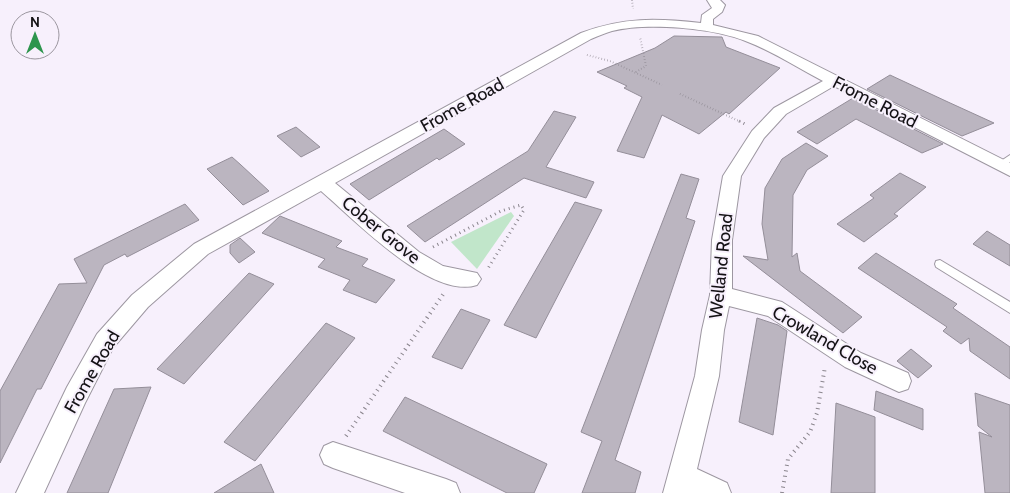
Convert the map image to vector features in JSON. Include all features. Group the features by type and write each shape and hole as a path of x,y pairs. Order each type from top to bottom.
{"street":[{"path":"707,28 707,18 718,9 719,5 713,0"},
{"name":"Frome Road","path":"30,493 76,395 105,341 140,301 201,249 586,36 612,26 638,24 707,28 729,31 753,39 833,81 1007,165"},
{"name":"Welland Road","path":"680,485 707,376 713,330 721,295 722,240 732,176 761,132 780,112 833,81"},
{"name":"Cober Grove","path":"323,182 412,258 438,273 470,279"},
{"name":"Crowland Close","path":"721,295 774,308 853,360 899,381"},
{"path":"333,455 446,493"},
{"path":"680,485 717,493"}],"lane":[{"path":"940,264 1010,308"}],"path":[{"path":"636,73 646,66 638,24"},
{"path":"568,46 592,58 610,61 662,85"},
{"path":"680,94 761,132"},
{"path":"333,455 444,293 489,269 524,210 521,206 501,211 412,258"},
{"path":"782,493 788,459 810,432 817,413 821,396 822,372 828,362 840,352"}],"green space":[{"path":"511,212 514,216 477,269 451,242"}],"building":[{"path":"674,36 722,37 726,47 780,68 729,114 726,112 699,134 662,115 644,158 617,151 642,97 624,88 627,86 597,72 655,48"},
{"path":"890,75 994,123 962,136 867,89"},
{"path":"853,98 943,144 922,153 856,119 817,144 797,132"},
{"path":"554,111 576,117 546,167 594,182 586,198 524,178 425,242 407,226 528,151"},
{"path":"296,127 320,147 301,157 277,136"},
{"path":"444,129 465,144 439,160 437,158 369,200 350,184"},
{"path":"806,143 828,156 807,170 793,195 792,257 797,253 800,271 862,317 843,333 743,256 768,260 762,224 765,188 782,159"},
{"path":"232,157 269,191 243,205 207,169"},
{"path":"900,173 926,187 894,214 898,216 864,242 837,224 874,198 870,195"},
{"path":"681,174 699,179 686,218 695,221 615,460 641,472 635,493 582,493 602,441 581,432"},
{"path":"575,202 602,210 536,338 504,325"},
{"path":"185,204 199,220 127,257 125,254 104,265 41,389 37,389 0,463 0,391 59,284 87,283 74,259"},
{"path":"280,216 342,241 336,247 368,259 362,266 395,280 376,303 343,290 350,280 318,267 325,259 262,233"},
{"path":"987,231 1010,245 1010,266 973,244"},
{"path":"240,238 255,252 239,263 230,253 230,245"},
{"path":"876,253 957,304 953,308 1010,347 1010,379 970,351 969,338 961,344 943,331 947,327 858,268"},
{"path":"249,273 274,284 184,384 157,369"},
{"path":"461,309 490,320 462,369 432,357"},
{"path":"757,318 778,325 787,331 773,435 739,422"},
{"path":"326,323 355,338 255,461 224,442"},
{"path":"911,349 932,366 918,378 897,361"},
{"path":"151,387 108,493 67,493 114,389"},
{"path":"876,391 923,409 923,430 874,410"},
{"path":"975,393 1010,405 1010,493 985,493 979,432 992,437 978,426"},
{"path":"405,397 547,464 534,493 507,493 383,431"},
{"path":"836,403 875,417 875,493 831,493"},
{"path":"261,464 274,493 214,493"}]}
